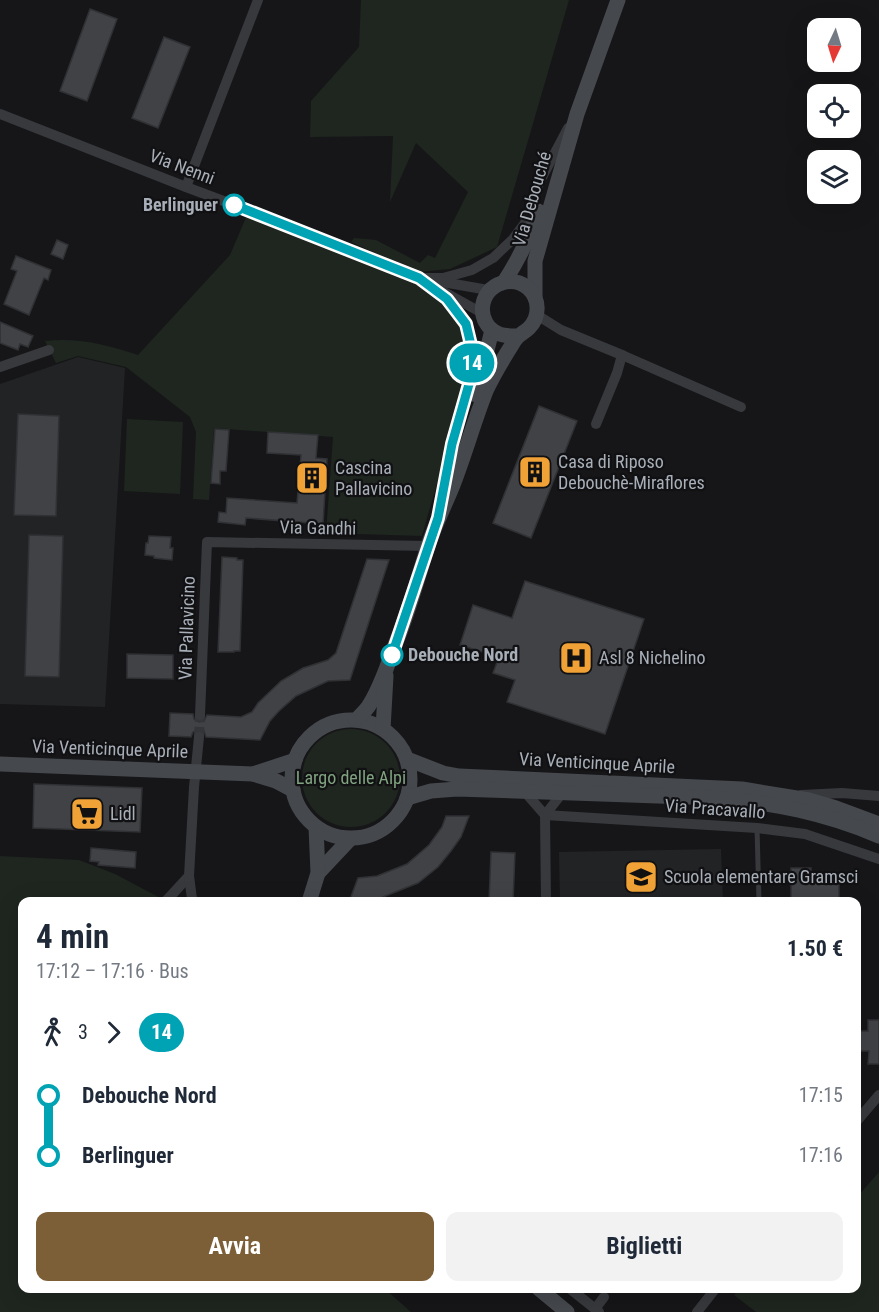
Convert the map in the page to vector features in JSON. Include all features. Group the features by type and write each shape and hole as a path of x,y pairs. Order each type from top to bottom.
{"main road":[{"name":"Via Debouché","path":"504,282 533,229 546,186 618,0"},
{"name":"Via Debouché","path":"528,326 537,306 535,261 574,118"},
{"path":"528,326 500,334 492,330 482,313 484,298 488,290 504,282 513,281 529,289 535,297"},
{"path":"356,720 368,706 387,670 438,518 451,490 487,390 498,367 528,326"},
{"path":"438,518 444,488 480,384 492,330"},
{"path":"383,729 387,670"},
{"path":"356,720 375,724 383,729 399,745 407,759 411,777 407,798 400,813 386,827 369,836 350,838 332,836 316,827 302,814 294,796 291,777 295,760 305,741 320,729 337,722 356,720"},
{"name":"Via Venticinque Aprile","path":"407,759 443,773 459,776 742,789 788,796 836,808 878,824"},
{"name":"Via Venticinque Aprile","path":"254,774 295,760"},
{"name":"Via Venticinque Aprile","path":"0,764 254,774 276,781 293,790"},
{"name":"Via Venticinque Aprile","path":"407,798 442,789 470,789 715,798 788,807 848,824 878,824"},
{"path":"311,897 318,873 316,827"},
{"path":"318,873 350,838"},
{"path":"544,1293 567,1312"}],"street":[{"path":"186,188 258,0"},
{"name":"Via Nenni","path":"0,114 419,278 482,313"},
{"name":"Via Nenni","path":"419,278 442,278 472,270 493,258 513,239 525,223 539,183 574,118"},
{"name":"Via Nenni","path":"419,278 488,290"},
{"name":"Via Nenni","path":"419,278 447,299 466,324 471,345 473,370 452,444 444,488"},
{"path":"528,326 561,330 741,407"},
{"path":"0,367 48,350"},
{"path":"596,424 622,355"},
{"name":"Via Gandhi","path":"207,542 428,546"},
{"name":"Via Pallavicino","path":"200,715 207,542"},
{"path":"192,897 189,876 199,737"},
{"name":"Via Venticinque Aprile","path":"524,791 545,815 563,792"},
{"name":"Via Venticinque Aprile","path":"788,796 833,793 879,796"},
{"path":"545,815 546,897"},
{"name":"Via Pracavallo","path":"545,815 757,828 805,834 879,859"},
{"path":"170,897 189,876"},
{"path":"861,1116 879,1095"},
{"path":"575,1293 597,1310 604,1297"},
{"path":"697,1312 712,1293"}],"lane":[{"path":"757,828 759,897"}],"shaded area":[{"path":"78,357 125,368 105,707 0,704 0,384"},
{"name":"Scuola elementare Gramsci","path":"721,849 723,897 560,897 559,852"}],"green space":[{"path":"361,0 569,0 497,247 450,269 417,272 351,242 354,238 376,240 420,263 428,255 435,258 468,192 416,143 390,202 393,136 310,137 311,101 359,47"},
{"path":"247,215 417,282 448,307 462,328 469,354 467,386 422,536 326,533 333,437 214,428 209,500 193,499 196,432 190,417 126,367 78,356 56,363 45,341 69,340 93,343 138,355 230,255"},
{"path":"127,419 183,422 180,494 124,491"},
{"name":"Largo delle Alpi","path":"351,729 361,730 378,737 392,751 399,768 399,788 392,805 378,819 361,826 351,827 341,826 324,819 310,805 303,788 302,778 303,768 310,751 324,737 341,730"},
{"path":"0,856 79,860 115,874 158,897 18,897 18,1293 390,1293 411,1312 0,1312"},
{"path":"879,1172 879,1312 756,1312 734,1295 736,1293 861,1293 861,1193"}],"building":[{"path":"90,9 117,19 87,101 60,91"},
{"path":"164,37 190,47 158,128 132,118"},
{"path":"57,240 68,245 63,259 51,254"},
{"path":"16,256 51,270 48,280 44,278 29,315 4,304 17,271 11,269"},
{"path":"0,322 33,336 28,347 20,344 18,350 0,343"},
{"name":"Casa di Riposo Debouchè-Miraflores","path":"539,406 577,421 531,538 493,523"},
{"path":"18,414 59,416 56,516 14,515"},
{"path":"215,429 229,430 226,471 220,471 220,484 211,483"},
{"name":"Cascina Pallavicino","path":"268,432 318,435 316,458 327,459 323,524 246,518 245,525 218,522 219,512 226,513 227,498 297,503 301,455 267,453"},
{"path":"29,535 63,536 59,677 25,676"},
{"path":"149,536 171,537 172,560 145,555"},
{"path":"222,557 243,560 240,651 234,652 218,652"},
{"path":"367,559 389,560 350,680 328,681 296,696 270,721 260,740 206,737 204,731 199,730 193,732 191,737 169,736 170,713 193,714 194,719 199,722 204,721 207,715 241,717 252,712 281,681 303,668 328,660 336,653"},
{"name":"Asl 8 Nichelino","path":"525,581 644,619 605,734 507,702 515,680 493,673 499,657 460,645 473,605 512,618"},
{"path":"127,654 173,655 173,679 127,678"},
{"name":"Lidl","path":"34,784 142,788 140,832 33,828"},
{"path":"446,816 469,816 461,837 451,851 438,867 418,883 383,897 351,897 358,878 377,876 407,864 429,845 442,827"},
{"path":"91,848 136,852 135,868 98,865 99,862 90,861"},
{"path":"491,852 515,853 513,897 489,897"},
{"path":"791,868 811,868 811,882 839,881 839,897 791,897"},
{"path":"868,1020 879,1020 879,1064 868,1064 869,1051 861,1051 861,1031 868,1031"}],"tunnel":[{"path":"199,737 200,715"}],"bus line":[{"name":"14","path":"234,205 419,278 447,299 466,324 473,370 452,444 438,518 392,655"}],"place":[{"name":"Berlinguer","path":"234,205"},
{"name":"Casa di Riposo Debouchè-Miraflores","path":"535,472"},
{"name":"Cascina Pallavicino","path":"312,478"},
{"name":"Debouche Nord","path":"392,655"},
{"name":"Asl 8 Nichelino","path":"576,658"},
{"name":"Lidl","path":"87,814"},
{"name":"Scuola elementare Gramsci","path":"641,877"}]}
